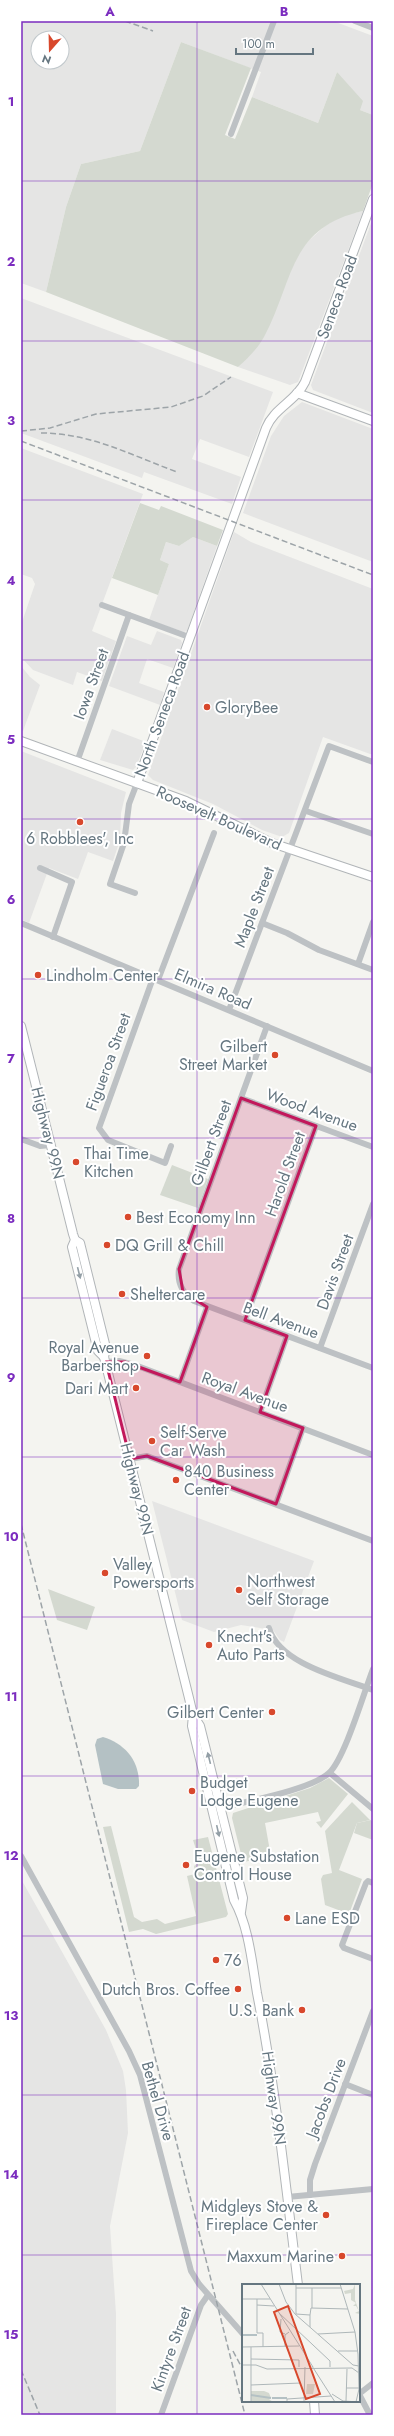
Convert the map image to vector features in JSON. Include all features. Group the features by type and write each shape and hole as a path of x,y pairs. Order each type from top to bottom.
{"main road":[{"name":"Seneca Road","path":"232,521 269,421 278,409 297,393 305,382 373,199"},
{"path":"297,393 373,421"},
{"name":"North Seneca Road","path":"137,783 232,521"},
{"name":"Roosevelt Boulevard","path":"21,741 193,804 239,828 290,849 373,877"},
{"name":"Highway 99N","path":"21,1026 75,1240 80,1243 106,1348 105,1359 193,1715 200,1726 234,1900 241,1912 267,2051 298,2284"},
{"path":"314,2402 315,2415"}],"street":[{"path":"231,134 274,21"},
{"path":"355,21 373,28"},
{"path":"102,605 190,637"},
{"name":"Iowa Street","path":"77,762 129,615"},
{"name":"Maple Street","path":"229,1010 290,849 306,811 329,746 373,762"},
{"name":"North Seneca Road","path":"135,893 110,884 124,843 129,804 137,783"},
{"path":"306,811 373,834"},
{"name":"Figueroa Street","path":"171,1146 165,1163 108,1140 99,1128 155,979 214,833"},
{"path":"40,868 72,882 52,937"},
{"name":"Elmira Road","path":"21,923 373,1071"},
{"path":"262,923 287,933 319,950 373,970"},
{"path":"358,964 373,924"},
{"name":"Gilbert Street","path":"183,1292 178,1276 179,1269 267,1026"},
{"name":"Wood Avenue","path":"241,1098 373,1147"},
{"name":"Harold Street","path":"246,1320 316,1126"},
{"path":"21,1139 40,1146 51,1144"},
{"name":"Davis Street","path":"320,1348 373,1204"},
{"name":"Bell Avenue","path":"183,1292 194,1301 208,1307 373,1368"},
{"path":"180,1382 208,1307"},
{"path":"260,1412 287,1336"},
{"name":"Royal Avenue","path":"105,1359 125,1362 373,1455"},
{"path":"276,1504 303,1428"},
{"path":"130,1459 147,1456 373,1540"},
{"path":"269,1628 281,1648 292,1658 373,1690"},
{"path":"217,1809 308,1784 330,1772 341,1756 373,1669"},
{"path":"330,1772 373,1809"},
{"name":"Bethel Drive","path":"21,1856 130,2051 140,2075 189,2266 194,2278 242,2333"},
{"path":"373,1883 366,1883 342,1945 344,1948 373,1959"},
{"name":"Jacobs Drive","path":"310,2195 310,2179 371,2020 373,2011"},
{"path":"346,2084 373,2095"},
{"path":"287,2197 373,2189"},
{"name":"Kintyre Street","path":"161,2415 200,2305 208,2295"},
{"path":"360,2393 373,2382"},
{"path":"360,2396 370,2415"}],"highlighted area":[{"path":"241,1098 316,1126 245,1320 287,1336 260,1412 303,1428 276,1504 147,1456 130,1459 106,1362 125,1362 180,1382 207,1307 183,1292 179,1269"}],"shaded area":[{"path":"21,21 333,21 373,36 373,115 360,110 337,72 318,123 252,97 261,72 181,42 140,151 81,164 66,207 46,292 21,283"},
{"path":"181,42 251,68 225,135 235,139 252,97 318,123 337,72 363,101 360,110 373,115 373,183 363,211 338,219 320,230 307,244 297,259 264,337 259,345 238,367 46,292 66,207 81,164 140,151"},
{"path":"363,211 298,382 290,385 238,367 263,338 292,266 304,245 325,226 343,215"},
{"path":"373,218 373,413 313,390 311,385"},
{"path":"21,298 273,392 249,457 200,439 192,459 241,477 232,504 144,472 142,478 21,433"},
{"path":"302,402 373,429 373,562 243,513 271,436 284,416"},
{"path":"21,448 143,494 92,631 116,641 102,681 77,672 73,685 33,670 21,657 21,625 35,584 32,578 21,574"},
{"path":"140,503 159,510 161,506 223,530 217,546 193,537 179,546 166,542 160,560 169,564 158,595 112,578"},
{"path":"234,532 251,542 373,589 373,755 323,737 289,833 282,837 262,830 213,804 153,780 148,775"},
{"path":"193,537 217,546 187,631 184,632 149,620 169,564 160,560 166,542 179,546"},
{"path":"157,631 181,640 182,643 173,668 147,659 139,683 164,692 160,705 109,686 127,636 151,645"},
{"path":"21,666 30,677 40,685 23,731 21,730"},
{"path":"112,729 146,742 136,767 133,770 100,760"},
{"path":"21,751 126,792 121,813 120,840 113,861 88,852 78,879 49,868 29,923 21,919"},
{"path":"172,1165 208,1179 198,1208 160,1195"},
{"name":"Northwest Self Storage","path":"152,1501 314,1561 284,1642 280,1640 273,1630 241,1625 214,1632 182,1620"},
{"path":"48,1589 95,1607 87,1630 57,1620"},
{"path":"103,1737 118,1744 130,1755 139,1777 139,1786 136,1789 118,1789 103,1784 95,1745 97,1739"},
{"path":"329,1778 348,1794 321,1828 316,1822 321,1821 318,1812 265,1823 271,1857 243,1862 232,1818 233,1813 310,1788"},
{"path":"352,1802 370,1820 357,1823 339,1870 362,1879 349,1914 325,1905 321,1879 323,1875 332,1873 325,1831"},
{"path":"371,1820 373,1823 373,1840 354,1833 357,1823"},
{"path":"111,1826 134,1917 142,1922 157,1919 165,1924 196,1916 187,1876 195,1874 194,1866 200,1862 193,1840 208,1837 228,1914 226,1917 156,1934 143,1929 129,1932 103,1827"},
{"path":"21,1879 106,2030 123,2071 126,2090 128,2133 110,2226 116,2314 116,2415 21,2415"}],"railway":[{"path":"125,21 153,31"},
{"path":"21,431 50,428 96,414 171,407 203,396 231,377"},
{"path":"41,433 59,434 93,441 127,452 177,472"},
{"path":"21,441 373,575"},
{"path":"21,1524 245,2415"},
{"path":"233,2351 242,2368"},
{"path":"21,2370 40,2415"}],"place":[{"name":"GloryBee","path":"207,707"},
{"name":"6 Robblees', Inc","path":"80,822"},
{"name":"Lindholm Center","path":"38,975"},
{"name":"Gilbert Street Market","path":"275,1055"},
{"name":"Thai Time Kitchen","path":"76,1162"},
{"name":"Best Economy Inn","path":"128,1217"},
{"name":"DQ Grill & Chill","path":"107,1245"},
{"name":"Sheltercare","path":"122,1294"},
{"name":"Royal Avenue Barbershop","path":"147,1356"},
{"name":"Dari Mart","path":"136,1388"},
{"name":"Self-Serve Car Wash","path":"152,1441"},
{"name":"840 Business Center","path":"176,1480"},
{"name":"Valley Powersports","path":"105,1573"},
{"name":"Northwest Self Storage","path":"239,1590"},
{"name":"Knecht's Auto Parts","path":"209,1645"},
{"name":"Gilbert Center","path":"272,1712"},
{"name":"Budget Lodge Eugene","path":"192,1791"},
{"name":"Eugene Substation Control House","path":"186,1865"},
{"name":"Lane ESD","path":"287,1918"},
{"name":"76","path":"216,1960"},
{"name":"Dutch Bros. Coffee","path":"238,1989"},
{"name":"U.S. Bank","path":"302,2010"},
{"name":"Midgleys Stove & Fireplace Center","path":"326,2215"},
{"name":"Maxxum Marine","path":"342,2256"}]}
